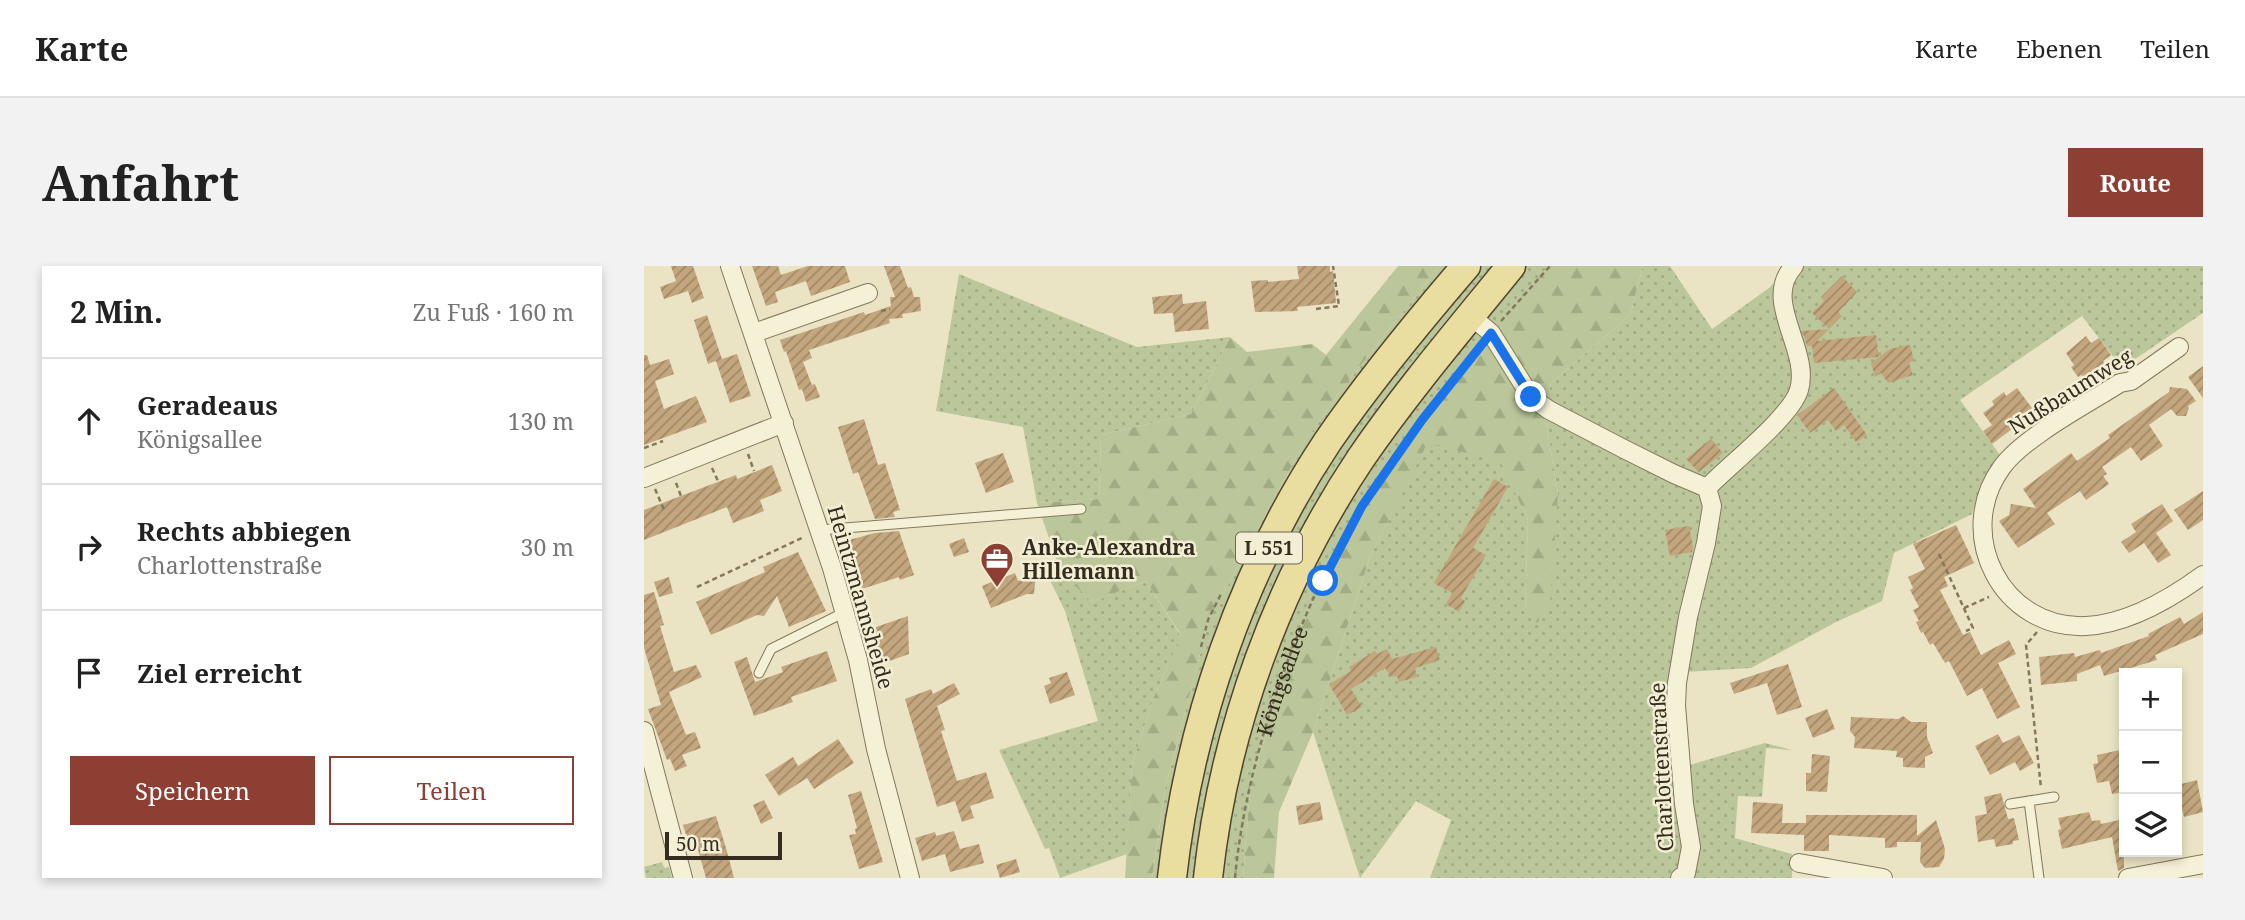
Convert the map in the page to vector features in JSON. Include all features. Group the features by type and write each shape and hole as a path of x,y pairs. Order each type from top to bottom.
{"main road":[{"name":"L 551","path":"1172,878 1180,823 1197,743 1233,628 1260,566 1287,512 1328,442 1379,372 1466,266"},
{"name":"Königsallee","path":"1208,878 1221,798 1240,720 1265,643 1309,546 1368,448 1422,376 1481,324 1511,266"}],"street":[{"name":"Heintzmannsheide","path":"730,266 820,530 845,612 876,749 911,878"},
{"path":"1481,324 1531,397 1549,410 1624,449 1707,488 1768,430 1794,402 1799,390 1800,360 1782,298 1782,284 1794,266"},
{"path":"754,333 868,293"},
{"name":"Nußbaumweg","path":"2179,347 2131,381 2120,383 2028,442 2008,459 1986,498 1982,530 1988,562 2004,590 2027,609 2048,620 2074,626 2106,624 2141,612 2203,575"},
{"path":"647,477 784,423"},
{"name":"Charlottenstraße","path":"1680,878 1686,873 1691,847 1684,804 1676,705 1677,683 1712,506 1707,488"},
{"path":"644,731 682,878"},
{"path":"1799,863 1884,878"},
{"path":"2128,878 2203,864"}],"lane":[{"path":"820,530 1081,509"},
{"path":"759,673 771,649 845,612"},
{"path":"2010,804 2054,797"},
{"path":"2029,801 2039,878"}],"path":[{"path":"1316,309 1339,306 1333,266"},
{"name":"Königsallee","path":"1235,878 1249,792 1265,731 1284,671 1323,581 1362,506 1422,420 1481,324 1550,266"},
{"path":"881,311 890,309"},
{"path":"644,448 663,441"},
{"path":"647,477 665,512"},
{"path":"697,587 820,530"},
{"path":"1939,554 1973,628 1966,631"},
{"path":"1964,608 2004,590"},
{"path":"2042,799 2026,645 2048,620"}],"green space":[{"path":"1398,266 1439,266 1342,389 1305,441 1209,620 1165,789 1152,878 1125,878 1132,765 1153,699 1181,635 1146,581 1092,602 1061,573 1037,503 1099,499 1101,435 1191,414 1230,337 1247,352 1312,344 1326,355"},
{"path":"1439,266 1549,266 1503,315 1465,364 1322,579 1285,667 1250,790 1243,878 1152,878 1165,789 1209,620 1305,441 1342,389"},
{"path":"1549,266 1643,266 1630,315 1551,383 1545,417 1558,494 1550,604 1537,623 1525,611 1528,520 1501,463 1428,442 1370,557 1313,732 1279,812 1274,878 1243,878 1250,790 1285,667 1322,579 1361,504 1421,416 1503,315"},
{"path":"1643,266 1670,266 1712,329 1769,288 1791,266 2203,266 2203,313 2122,368 2082,316 1960,400 2000,455 1982,482 1972,514 1894,553 1882,601 1836,622 1751,668 1685,672 1682,705 1686,766 1765,743 1792,750 1766,748 1762,797 1738,796 1735,838 1792,854 1792,878 1430,878 1451,820 1416,801 1360,878 1313,732 1370,557 1428,441 1501,462 1528,520 1525,611 1558,494 1545,417 1551,383 1630,315"},
{"path":"959,274 1137,347 1230,337 1191,414 1101,435 1099,499 1037,503 1023,427 936,411"},
{"path":"1061,573 1092,602 1146,581 1181,636 1153,699 1132,765 1127,854 1060,878 1049,848 1045,849 999,750 1098,721 1065,611 1049,578"},
{"path":"662,862 664,868 669,867 672,878 646,878 644,867"}],"building":[{"path":"671,266 693,266 704,298 692,303 688,291 664,299 660,287 676,281"},
{"path":"752,266 778,266 781,275 808,266 845,266 850,282 811,296 806,281 775,292 778,302 766,306"},
{"path":"884,266 900,266 908,288 911,287 914,297 920,297 921,311 902,314 903,318 889,319 890,323 809,350 812,358 803,362 820,397 806,402 802,389 799,390 780,340 864,312 865,315 891,306 890,297 895,297"},
{"path":"1297,266 1330,266 1330,272 1333,271 1336,303 1297,307 1298,311 1255,312 1251,281 1299,279"},
{"path":"1842,276 1857,292 1838,312 1842,316 1829,329 1812,313 1824,301 1821,297"},
{"path":"1182,294 1183,304 1206,301 1209,329 1175,332 1173,313 1154,314 1152,297"},
{"path":"707,315 722,359 737,354 751,396 730,403 716,361 708,364 694,320"},
{"path":"1829,329 1817,341 1876,335 1879,357 1814,363 1812,346 1807,346 1802,331"},
{"path":"2086,336 2091,343 2099,338 2111,355 2103,361 2106,366 2099,371 2098,378 2085,380 2081,375 2078,377 2066,353"},
{"path":"1910,345 1914,360 1909,363 1913,375 1888,383 1881,373 1875,377 1871,363 1890,349"},
{"path":"644,355 647,355 650,365 669,359 674,374 655,381 664,409 696,396 707,422 644,445"},
{"path":"2203,366 2203,398 2188,377"},
{"path":"2170,387 2187,389 2196,401 2188,406 2186,416 2177,416 2171,409 2149,425 2163,446 2141,461 2131,447 2102,467 2107,474 2103,476 2109,484 2086,500 2080,491 2047,513 2055,524 2018,548 1999,521 2009,515 2011,504 2036,508 2023,489 2071,453 2077,461 2110,438 2108,435 2169,392"},
{"path":"1834,388 1867,435 1856,442 1844,425 1836,431 1828,420 1810,433 1797,415"},
{"path":"2017,388 2035,412 1992,444 1983,431 1992,425 1983,413 1994,405 1992,401 2004,392 2006,396"},
{"path":"864,419 878,465 885,463 900,510 893,512 895,517 875,519 858,472 853,474 838,427"},
{"path":"1711,439 1723,453 1699,472 1686,459"},
{"path":"1003,453 1014,482 986,493 975,463"},
{"path":"772,465 782,491 760,500 764,511 733,523 727,507 644,540 644,510 736,475 737,479"},
{"path":"1494,479 1508,487 1473,548 1486,555 1461,598 1459,597 1465,601 1459,612 1446,604 1452,593 1434,583"},
{"path":"2203,491 2203,520 2188,530 2174,510"},
{"path":"2162,504 2173,521 2156,533 2171,555 2158,563 2144,543 2129,553 2121,542 2136,532 2131,524"},
{"path":"1956,525 1974,563 1944,577 1948,586 1940,590 1963,635 1970,632 1981,655 2009,640 2016,654 1998,663 2020,707 1997,719 1982,688 1967,696 1949,661 1945,663 1933,643 1930,645 1923,632 1921,633 1913,610 1919,607 1910,590 1913,588 1908,577 1925,569 1913,544"},
{"path":"1689,526 1692,552 1670,556 1665,530"},
{"path":"899,531 914,575 862,589 851,557 849,540 875,533"},
{"path":"964,538 969,552 954,557 949,544"},
{"path":"798,552 826,611 789,627 777,596 764,616 757,615 711,635 696,602 765,572 763,567"},
{"path":"1015,573 1018,581 1036,574 1034,594 1027,594 991,608 982,586"},
{"path":"669,577 673,593 659,597 654,582"},
{"path":"654,592 664,625 660,626 674,672 696,665 702,677 669,692 686,735 695,732 701,748 682,755 687,766 675,771 670,759 667,760 648,709 661,705 644,648 644,595"},
{"path":"2203,612 2203,634 2155,655 2157,660 2130,668 2119,668 2119,671 2104,676 2100,665 2077,674 2077,681 2041,685 2039,657 2074,653 2075,657 2100,650 2101,653 2149,636 2148,634 2180,617 2184,624"},
{"path":"908,616 909,654 881,664 873,628"},
{"path":"1436,647 1440,660 1415,668 1417,677 1399,682 1397,676 1391,677 1385,668 1351,689 1362,707 1347,715 1329,684 1351,671 1349,667 1375,651 1377,654 1387,649 1392,659"},
{"path":"827,651 837,681 791,697 793,702 754,716 734,662 747,657 755,682 783,672 781,667"},
{"path":"1788,664 1802,707 1777,715 1767,683 1734,694 1730,683"},
{"path":"1067,672 1075,695 1050,704 1044,686 1051,683 1049,678"},
{"path":"954,683 960,694 937,706 945,730 941,731 957,781 986,772 994,798 970,806 974,818 962,822 955,801 937,807 905,699 931,689 933,694"},
{"path":"1827,709 1835,729 1813,738 1805,718"},
{"path":"1903,716 1911,722 1927,722 1927,737 1933,753 1925,757 1925,768 1903,767 1903,758 1896,757 1897,751 1854,748 1855,737 1850,731 1851,717 1898,719"},
{"path":"1998,734 2003,743 2019,735 2034,763 2020,771 2015,762 1990,775 1975,746"},
{"path":"838,739 854,763 814,789 807,778 779,796 765,775 793,757 798,766"},
{"path":"2119,750 2119,793 2112,794 2109,781 2097,783 2093,764 2098,763 2097,755"},
{"path":"1812,754 1830,756 1827,792 1806,791 1806,773 1811,773"},
{"path":"2197,780 2203,812 2184,817 2182,784"},
{"path":"861,791 883,862 859,869 849,835 856,834 857,828 848,795"},
{"path":"2001,793 2008,819 2014,818 2019,840 1996,847 1994,839 1978,842 1975,816 1987,814 1984,797"},
{"path":"764,800 773,818 761,824 753,805"},
{"path":"1320,802 1323,820 1299,825 1296,806"},
{"path":"1753,802 1783,804 1782,823 1806,823 1806,815 1917,815 1917,836 1936,820 1945,849 1944,859 1939,867 1925,868 1920,862 1921,842 1897,842 1897,847 1885,848 1885,838 1829,835 1829,851 1804,851 1804,835 1751,833"},
{"path":"2089,812 2092,821 2100,820 2101,824 2119,820 2119,857 2124,857 2124,868 2118,871 2112,837 2062,849 2058,818"},
{"path":"716,816 734,878 706,878 697,846 690,848 683,825"},
{"path":"954,831 960,849 979,844 984,863 950,872 945,854 922,861 915,838 935,832 936,836"},
{"path":"1016,859 1020,872 1000,878 996,865"}],"place":[{"name":"Anke-Alexandra Hillemann","path":"997,589"}],"route":[{"path":"1323,581 1362,506 1422,420 1491,333 1531,397"}]}
